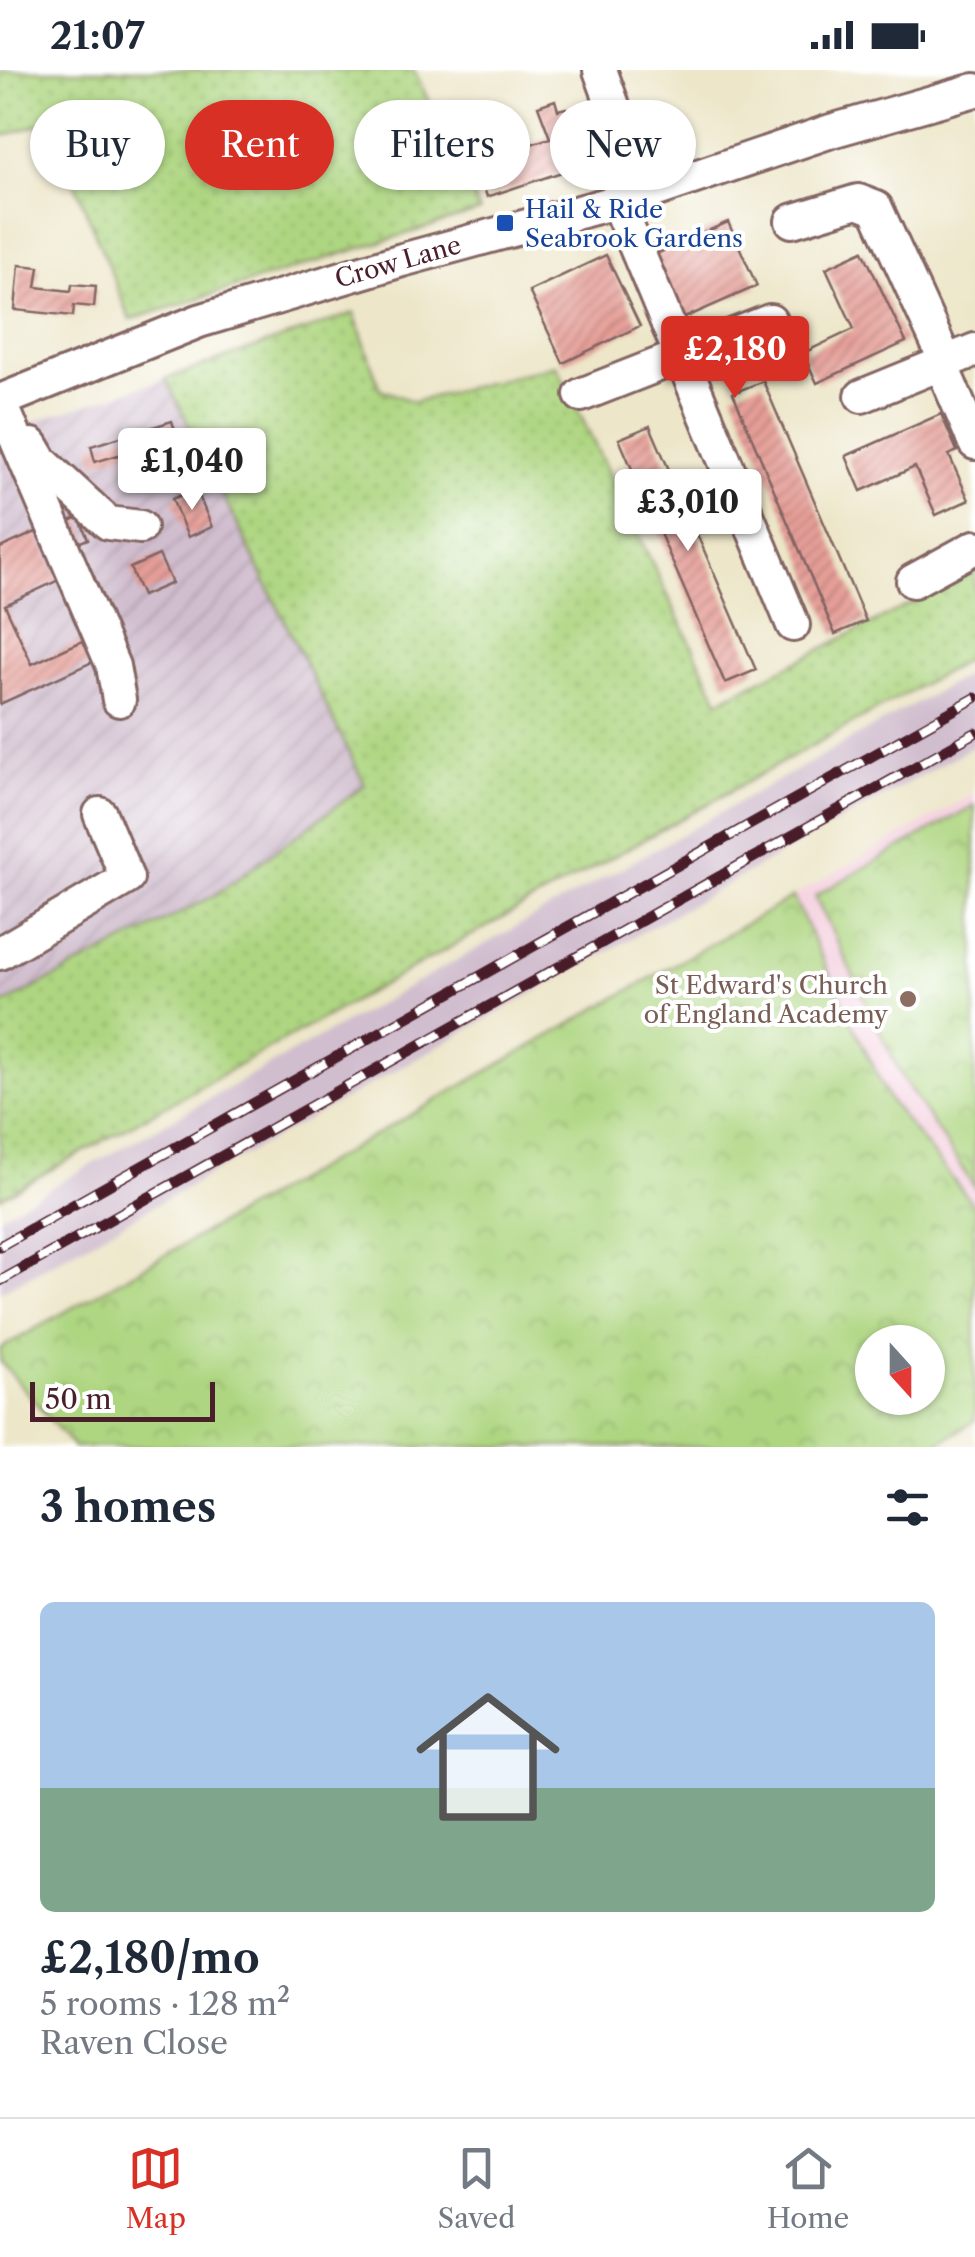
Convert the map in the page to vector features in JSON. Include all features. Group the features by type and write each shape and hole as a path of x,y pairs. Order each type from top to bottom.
{"street":[{"path":"600,70 631,198 684,357 793,625"},
{"name":"Crow Lane","path":"0,401 199,321 402,260 631,198 831,131 975,90"},
{"path":"792,221 858,201 876,208 954,359 975,443"},
{"path":"581,395 770,321"},
{"path":"862,396 954,359"},
{"path":"0,401 42,462 80,500 108,524 140,527"},
{"path":"0,401 114,666 119,700"},
{"path":"913,581 975,547"},
{"path":"0,953 128,878 100,814"}],"shaded area":[{"path":"166,379 365,785 215,895 0,1006 0,432"},
{"path":"975,670 975,745 0,1292 0,1216"},
{"name":"St Edward's Church of England Academy","path":"975,793 975,1207 889,1100 793,897"}],"green space":[{"path":"0,70 414,70 428,100 354,100 354,190 470,190 480,211 130,320 78,190 165,190 165,100 30,100 30,127 0,137"},
{"path":"354,313 380,389 414,402 556,365 719,701 975,571 975,655 0,1198 0,1006 215,895 365,785 166,379"},
{"name":"St Edward's Church of England Academy","path":"975,805 975,1188 903,1079 815,896"},
{"path":"793,897 889,1100 975,1207 975,1421 931,1447 74,1447 0,1361 0,1349"}],"building":[{"path":"550,102 550,138 538,106"},
{"path":"550,138 550,176 530,183 530,144"},
{"path":"485,190 508,190 487,197"},
{"path":"728,222 757,286 682,319 654,255"},
{"path":"863,251 906,342 817,383 803,353 854,329 826,268"},
{"path":"606,255 640,326 563,363 529,291"},
{"path":"19,265 39,267 36,287 71,291 72,284 96,286 94,307 74,305 73,316 15,310"},
{"path":"763,381 866,621 835,634 733,393"},
{"path":"941,414 957,451 949,455 969,500 936,515 915,467 861,491 846,456"},
{"path":"172,421 181,449 146,460 142,448 95,462 91,446"},
{"path":"650,426 756,670 725,683 619,439"},
{"path":"196,489 212,527 188,537 172,499"},
{"path":"79,517 88,539 68,547 59,526"},
{"path":"36,532 59,580 5,605 32,664 87,639 97,660 0,704 0,548"},
{"path":"159,555 172,583 142,596 130,568"}],"railway":[{"path":"0,1246 975,698"},
{"path":"0,1281 975,733"}],"place":[{"name":"Hail & Ride Seabrook Gardens","path":"505,223"},
{"name":"St Edward's Church of England Academy","path":"908,999"}]}
